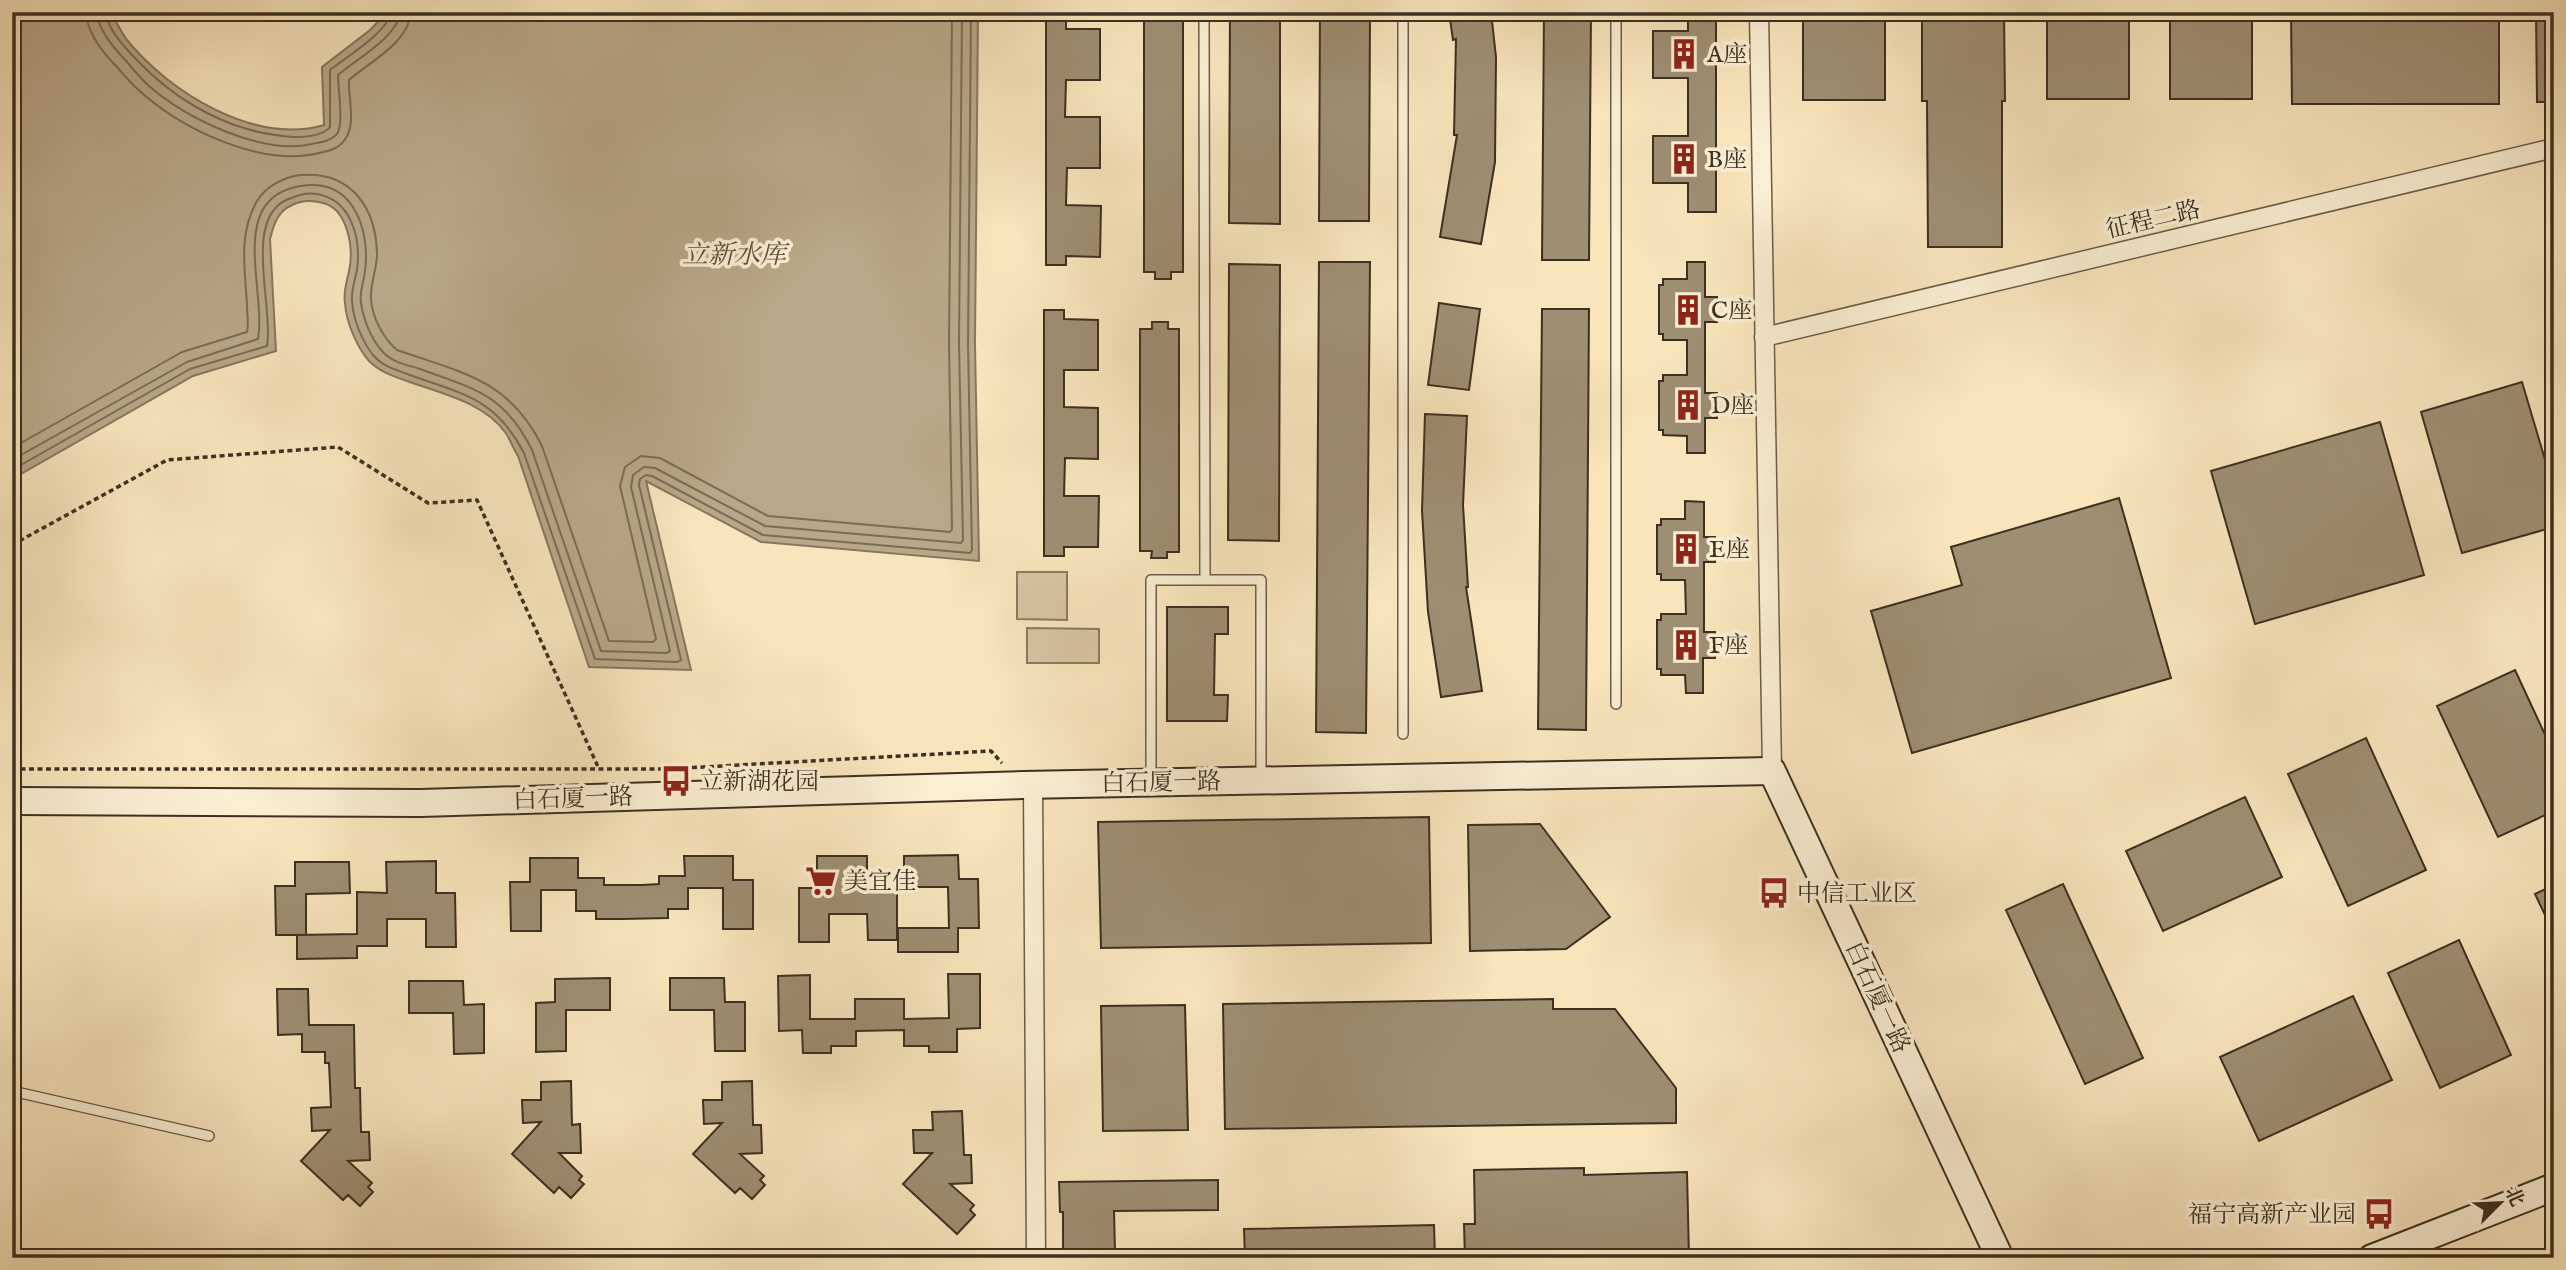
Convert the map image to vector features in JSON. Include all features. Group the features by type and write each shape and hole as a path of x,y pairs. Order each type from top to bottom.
{"street":[{"path":"1759,12 1772,771"},
{"name":"征程二路","path":"1764,337 2554,148"},
{"name":"白石厦一路","path":"12,801 422,803 1151,782 1772,771 2000,1258"},
{"path":"1028,785 1036,1258"},
{"path":"2372,1258 2554,1187"}],"lane":[{"path":"1205,12 1205,580"},
{"path":"1403,12 1403,734"},
{"path":"1616,12 1616,704"},
{"path":"1151,782 1151,580 1261,580 1261,780"},
{"path":"12,1091 209,1136"}],"path":[{"path":"12,545 167,460 338,447 428,503 477,500 599,769"},
{"path":"12,769 667,769 991,751 1028,785"}],"shaded area":[{"path":"1017,572 1067,572 1067,620 1017,619"},
{"path":"1027,628 1099,629 1099,663 1027,663"}],"water":[{"name":"立新水库","path":"12,12 111,12 127,40 145,60 190,95 243,121 270,128 297,129 324,125 322,67 370,30 387,12 978,12 975,344 979,561 761,542 646,481 691,670 589,667 518,456 507,435 496,422 473,406 392,375 369,361 360,349 347,318 344,294 351,252 344,221 332,207 311,201 296,203 283,211 275,223 270,239 276,351 193,376 12,479"}],"building":[{"path":"1144,12 1183,12 1183,272 1171,272 1171,279 1155,279 1155,272 1144,272"},
{"path":"1230,12 1280,12 1280,224 1229,223"},
{"path":"1320,12 1370,12 1369,221 1319,221"},
{"path":"1449,12 1491,12 1496,57 1495,162 1481,244 1440,237 1457,135 1454,135 1456,39 1453,40"},
{"path":"1544,12 1591,12 1589,260 1542,260"},
{"path":"1688,12 1716,12 1716,212 1688,212 1688,183 1653,183 1653,136 1688,136 1688,78 1653,78 1653,31 1688,31"},
{"path":"1803,12 1885,12 1885,100 1803,100"},
{"path":"1922,12 2004,12 2002,247 1928,247 1927,101 1922,101"},
{"path":"2047,12 2129,12 2129,99 2047,99"},
{"path":"2170,12 2252,12 2252,99 2170,99"},
{"path":"2291,12 2499,12 2499,104 2292,104"},
{"path":"2536,12 2554,12 2554,102 2537,102"},
{"path":"1046,19 1066,20 1066,29 1100,29 1100,80 1066,80 1065,117 1100,117 1100,168 1067,168 1066,205 1101,206 1100,257 1066,256 1066,265 1046,265"},
{"path":"1319,262 1370,262 1366,733 1316,732"},
{"path":"1687,262 1705,262 1705,297 1717,297 1717,322 1705,322 1705,393 1717,393 1717,418 1705,418 1705,453 1687,453 1687,436 1663,435 1663,430 1659,430 1659,381 1663,381 1663,375 1687,375 1687,340 1663,340 1663,334 1659,334 1659,285 1663,285 1663,279 1687,279"},
{"path":"1229,264 1280,265 1279,541 1228,540"},
{"path":"1439,303 1480,309 1469,390 1428,385"},
{"path":"1542,309 1589,309 1586,730 1538,729"},
{"path":"1044,310 1064,310 1064,319 1098,320 1098,370 1064,370 1064,407 1098,408 1098,459 1065,458 1064,496 1099,496 1098,547 1064,547 1064,556 1044,556"},
{"path":"1152,322 1168,322 1168,329 1179,329 1179,552 1167,552 1167,558 1151,558 1152,551 1140,551 1140,329 1152,329"},
{"path":"2522,382 2554,490 2554,527 2462,553 2421,412"},
{"path":"1425,414 1467,416 1463,505 1466,587 1482,691 1441,697 1428,612 1422,511"},
{"path":"2380,422 2424,575 2255,624 2211,471"},
{"path":"2119,498 2171,678 1912,753 1871,611 1962,585 1951,547"},
{"path":"1685,501 1704,502 1704,537 1715,537 1715,562 1704,562 1704,632 1715,632 1715,658 1703,658 1703,693 1686,693 1685,675 1661,675 1661,669 1657,669 1657,620 1661,620 1661,614 1686,614 1685,580 1661,580 1661,574 1657,574 1657,525 1661,525 1661,519 1685,519"},
{"path":"1167,607 1228,607 1228,634 1215,634 1214,695 1228,695 1227,721 1167,721"},
{"path":"2515,670 2554,754 2554,811 2498,837 2437,706"},
{"path":"2366,738 2426,870 2348,906 2288,774"},
{"path":"2245,797 2282,877 2163,931 2126,851"},
{"path":"1429,817 1431,943 1101,948 1098,822"},
{"path":"1540,824 1610,917 1566,949 1470,951 1468,825"},
{"path":"958,855 959,879 978,879 979,928 958,928 958,952 898,952 898,928 949,928 948,887 904,887 904,856"},
{"path":"684,856 733,856 733,880 753,880 753,929 723,929 723,888 688,888 688,909 668,909 668,918 622,919 596,919 596,911 576,911 576,890 541,890 541,931 511,931 510,882 530,882 530,858 578,858 578,878 604,878 604,885 642,885 659,884 659,876 685,876"},
{"path":"817,856 867,856 867,887 897,887 897,940 868,940 867,914 829,914 829,942 799,942 799,888 817,888"},
{"path":"436,861 436,893 455,893 456,947 426,947 426,919 387,919 387,946 357,946 357,958 297,959 297,935 357,934 357,892 387,893 386,862"},
{"path":"295,862 349,862 350,893 306,894 306,935 276,935 275,886 295,886"},
{"path":"2063,884 2143,1058 2085,1084 2006,910"},
{"path":"2554,885 2554,934 2535,894"},
{"path":"2459,940 2511,1055 2440,1088 2388,973"},
{"path":"948,974 980,974 980,1028 957,1029 957,1052 929,1052 929,1046 904,1046 904,1030 856,1031 856,1046 831,1046 831,1053 803,1053 802,1030 779,1031 778,976 810,975 810,1019 855,1019 855,999 904,999 904,1019 949,1018"},
{"path":"610,978 610,1010 566,1010 566,1051 536,1052 536,1003 555,1002 555,979"},
{"path":"670,978 724,978 725,1002 745,1002 745,1051 715,1051 714,1010 670,1010"},
{"path":"409,981 463,981 464,1005 484,1004 484,1053 454,1054 453,1013 409,1013"},
{"path":"277,989 308,989 309,1025 354,1025 355,1088 360,1088 361,1132 369,1132 370,1160 348,1161 372,1183 368,1187 373,1192 360,1206 348,1195 343,1200 301,1161 330,1130 312,1131 311,1108 331,1107 329,1063 325,1063 325,1052 302,1052 302,1034 278,1035"},
{"path":"2353,996 2392,1080 2259,1141 2220,1057"},
{"path":"1553,999 1553,1009 1615,1009 1676,1088 1676,1123 1225,1129 1223,1004"},
{"path":"1185,1005 1188,1130 1103,1131 1101,1006"},
{"path":"571,1081 572,1125 580,1124 581,1153 559,1153 582,1176 579,1180 584,1184 571,1198 559,1187 554,1193 512,1154 541,1122 523,1123 522,1100 541,1100 541,1082"},
{"path":"752,1081 753,1125 761,1125 762,1153 740,1154 764,1176 760,1180 765,1185 752,1199 740,1188 735,1193 693,1154 722,1123 704,1124 703,1100 722,1100 722,1082"},
{"path":"962,1111 964,1155 971,1155 972,1183 950,1184 974,1205 970,1210 975,1215 957,1234 903,1184 932,1153 914,1153 913,1130 933,1130 932,1112"},
{"path":"1584,1168 1584,1175 1687,1172 1689,1258 1465,1258 1464,1224 1475,1224 1474,1170"},
{"path":"1218,1180 1218,1210 1114,1211 1115,1251 1063,1251 1063,1212 1060,1212 1059,1182"},
{"path":"1434,1225 1435,1258 1245,1258 1244,1229"}],"place":[{"name":"A座","path":"1684,54"},
{"name":"B座","path":"1684,159"},
{"name":"C座","path":"1688,310"},
{"name":"D座","path":"1688,405"},
{"name":"E座","path":"1686,549"},
{"name":"F座","path":"1686,645"},
{"name":"立新湖花园","path":"676,781"},
{"name":"美宜佳","path":"821,881"},
{"name":"中信工业区","path":"1774,893"},
{"name":"福宁高新产业园","path":"2379,1214"}]}
